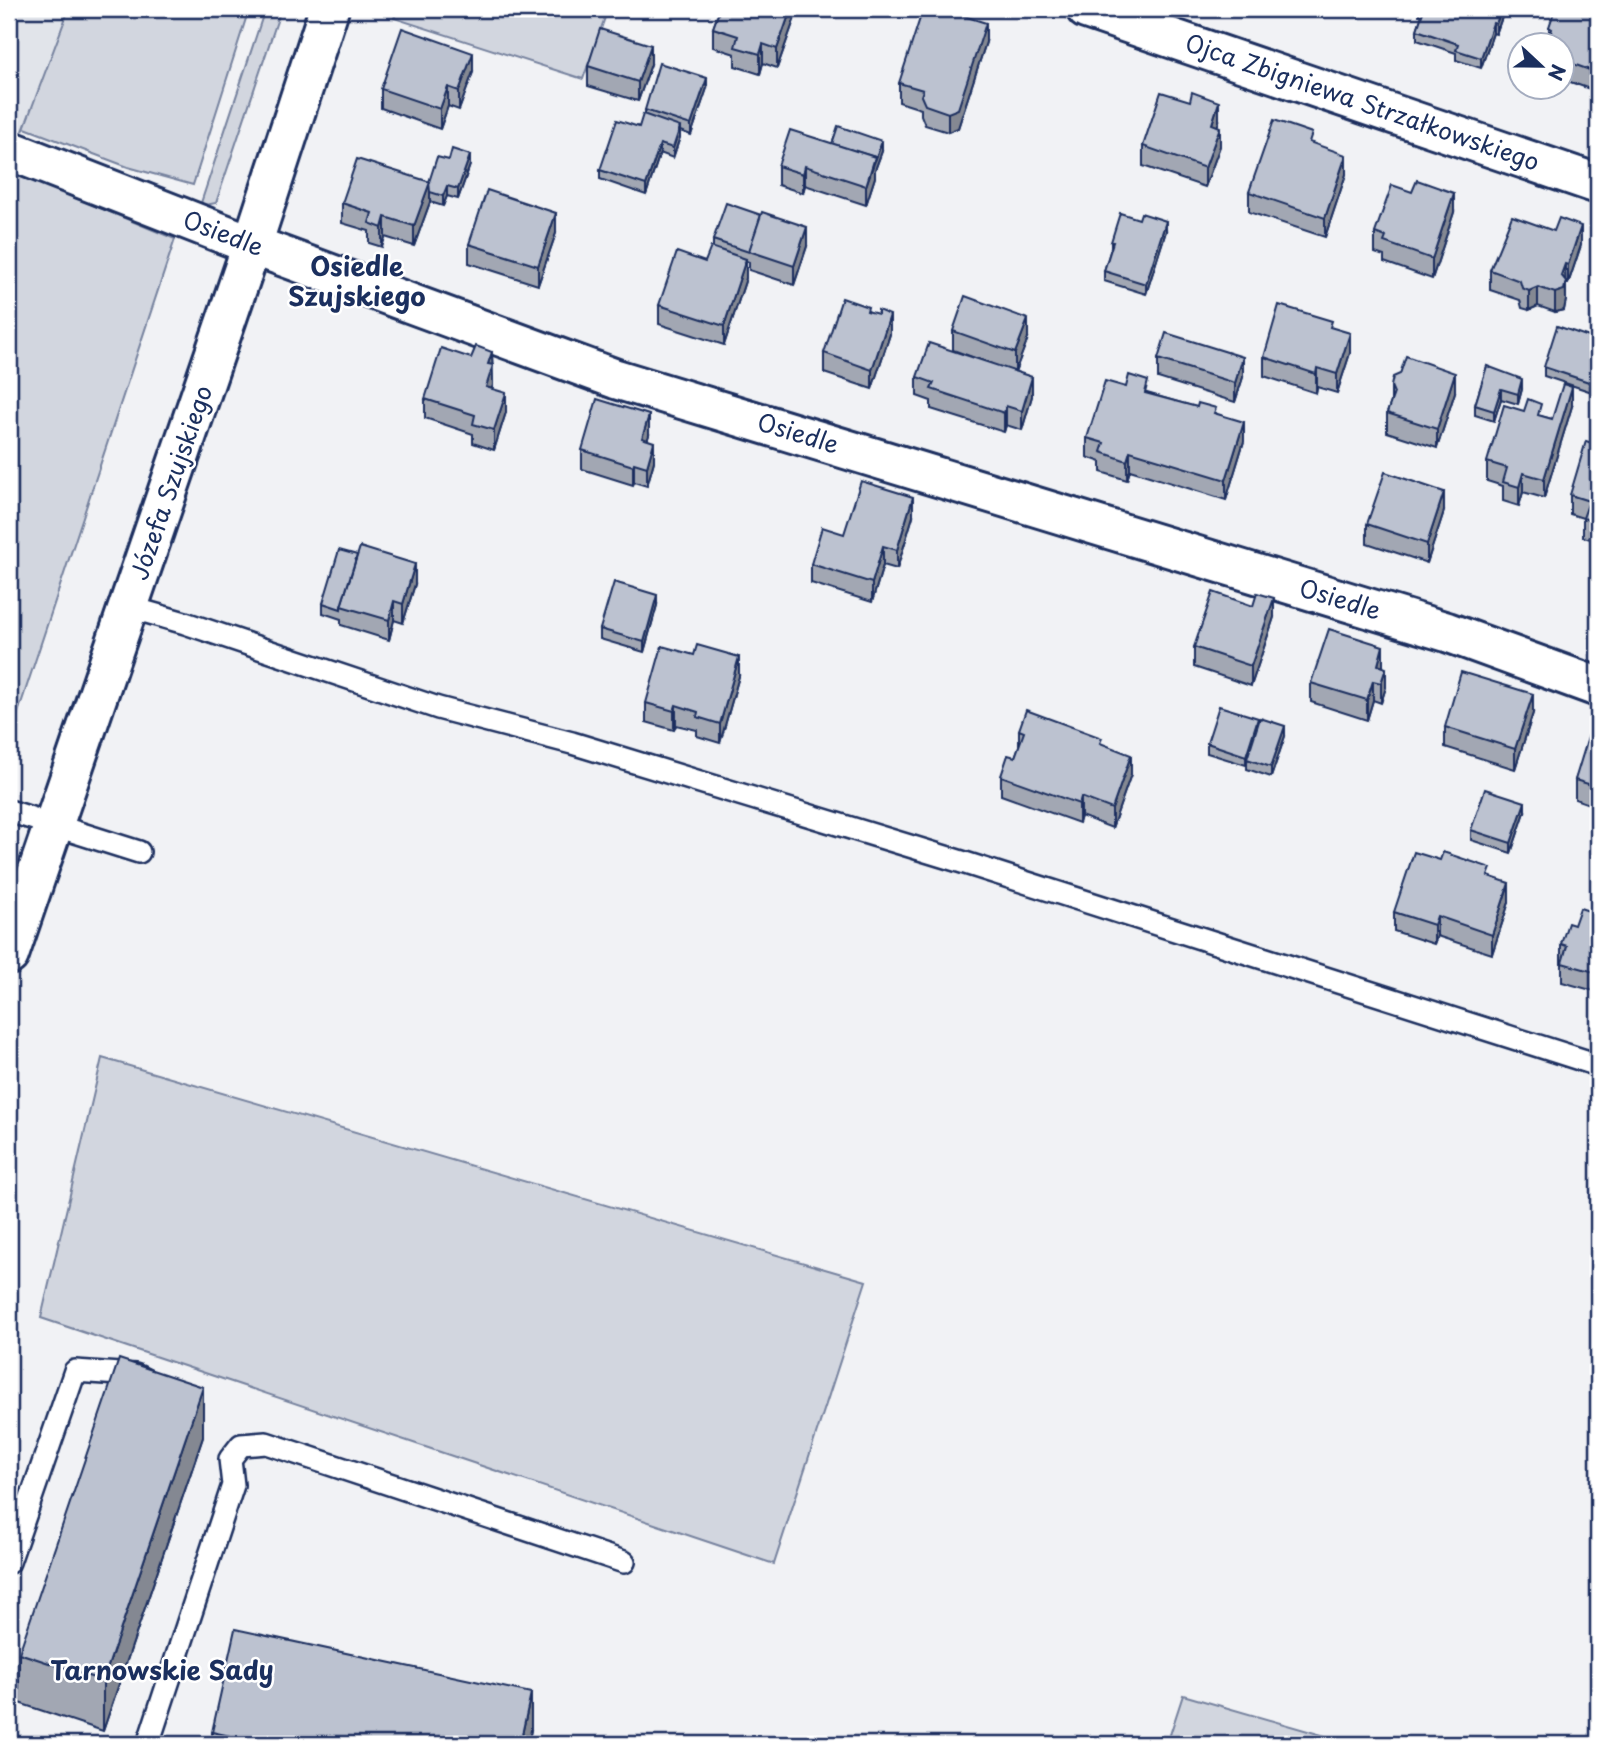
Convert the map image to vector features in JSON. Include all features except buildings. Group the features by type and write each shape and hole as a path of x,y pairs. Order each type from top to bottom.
{"street":[{"name":"Józefa Szujskiego","path":"9,955 330,9"},
{"name":"Ojca Zbigniewa Strzałkowskiego","path":"1086,9 1598,184"},
{"name":"Osiedle","path":"9,150 252,245 616,379 1447,632 1598,687"}],"lane":[{"path":"129,607 185,623 438,708 572,743 975,866 1598,1065"},
{"path":"9,811 139,852"},
{"path":"9,1562 75,1371 135,1374 147,1381 156,1393"},
{"path":"148,1744 233,1485 230,1459 241,1445 266,1444 624,1562"}],"shaded area":[{"path":"9,9 186,9 23,131 9,125"},
{"path":"69,9 249,9 193,185 128,167 25,128 23,131"},
{"path":"265,9 281,9 216,203 200,206"},
{"path":"398,9 608,9 583,79 394,18"},
{"path":"9,170 175,239 9,740"},
{"path":"102,1058 866,1281 774,1564 41,1318"},
{"path":"1183,1695 1353,1744 1167,1744"}],"district":[{"name":"Osiedle Szujskiego","path":"357,282"},
{"name":"Tarnowskie Sady","path":"162,1671"}]}
